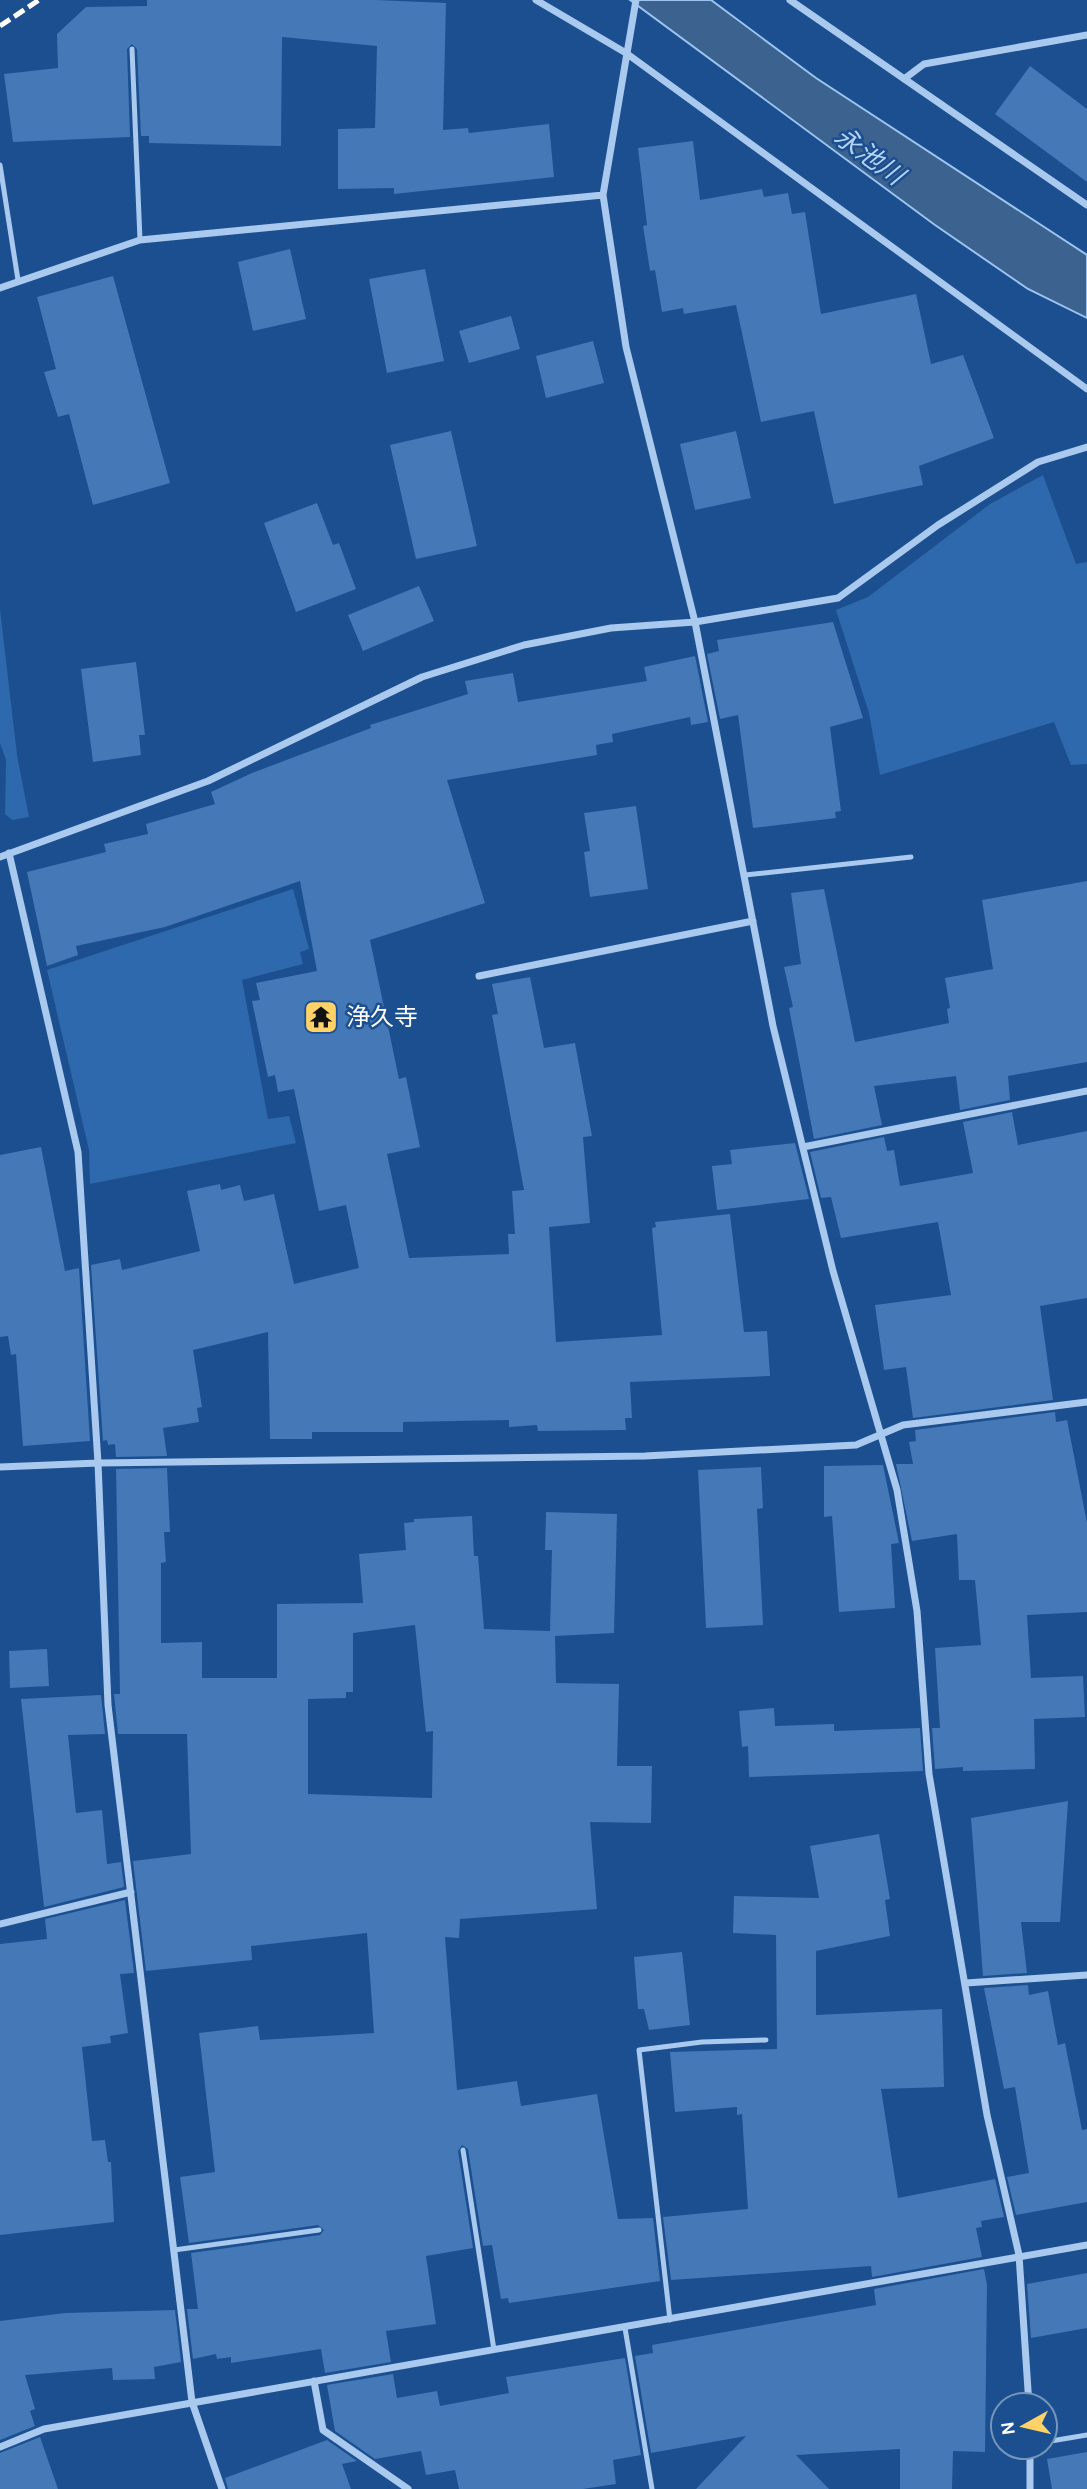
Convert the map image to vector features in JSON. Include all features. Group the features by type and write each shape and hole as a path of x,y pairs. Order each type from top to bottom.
{"street":[{"path":"536,0 626,53 1087,389"},
{"path":"636,0 603,195 626,346 695,622 773,1026 832,1271 897,1490 917,1611 929,1774 988,2115 1019,2255 1028,2391"},
{"path":"790,0 1087,205"},
{"path":"904,79 924,64 1087,35"},
{"path":"0,288 140,240 603,195"},
{"path":"0,857 208,781 422,677 524,645 611,628 695,622 838,598 938,525 1038,462 1087,447"},
{"path":"9,853 78,1152 98,1463 108,1705 192,2402 222,2489"},
{"path":"480,976 753,921"},
{"path":"803,1147 1087,1091"},
{"path":"0,1467 98,1463 645,1456 856,1445 903,1425 1087,1402"},
{"path":"0,1924 131,1892"},
{"path":"966,1983 1087,1975"},
{"path":"0,2447 44,2429 1087,2245"},
{"path":"314,2381 323,2430 408,2489"},
{"path":"1030,2461 1030,2489"}],"lane":[{"path":"132,49 140,240"},
{"path":"0,165 2,195 18,280"},
{"path":"745,874 911,857"},
{"path":"670,2320 639,2050 702,2042 766,2040"},
{"path":"463,2150 494,2350"},
{"path":"174,2250 318,2230"},
{"path":"625,2328 652,2489"},
{"path":"1059,2440 1087,2435"}],"shaded area":[{"path":"1043,475 1076,564 1087,562 1087,764 1071,765 1054,722 880,775 869,713 836,610 868,597 990,504"},
{"path":"0,609 17,755 29,817 12,820 5,814 6,760 0,743"},
{"path":"293,889 309,949 300,952 303,964 242,980 268,1119 289,1116 296,1143 90,1184 89,1150 47,970"}],"water":[{"name":"永池川","path":"630,0 711,0 816,78 1087,255 1087,318 1028,289 935,225"}],"building":[{"path":"147,0 376,0 446,3 443,130 468,128 469,133 549,124 554,177 394,194 394,188 338,189 338,129 375,128 377,46 282,37 281,146 149,143 149,136 141,136 137,49 132,44 127,49 130,137 13,142 4,74 58,68 57,34 86,7 147,6"},
{"path":"1030,66 1087,109 1087,182 995,114"},
{"path":"693,141 700,200 762,189 764,197 788,193 792,214 805,212 821,314 916,294 931,364 963,355 994,438 919,466 923,485 834,504 814,411 761,422 736,305 684,314 683,308 662,312 655,270 650,271 643,226 647,225 638,148"},
{"path":"290,249 306,319 253,331 238,262"},
{"path":"425,269 444,361 387,373 369,279"},
{"path":"113,276 170,483 93,505 69,414 58,417 44,372 56,369 37,297"},
{"path":"511,316 520,349 469,363 459,331"},
{"path":"593,341 604,383 546,398 536,356"},
{"path":"451,431 477,546 416,559 390,445"},
{"path":"736,431 751,498 695,510 680,444"},
{"path":"317,503 333,545 339,543 356,589 296,612 264,523"},
{"path":"419,586 434,621 363,651 348,615"},
{"path":"833,622 863,718 830,727 841,811 835,812 836,818 753,828 738,715 720,719 707,654 719,651 717,640"},
{"path":"695,656 708,722 691,725 690,717 612,734 613,742 596,745 597,755 447,780 485,903 370,940 399,1079 406,1077 420,1147 387,1154 409,1258 509,1254 508,1234 515,1234 512,1191 524,1190 492,1015 498,1014 492,984 530,977 544,1048 575,1043 592,1136 583,1137 590,1223 549,1227 556,1342 662,1335 652,1228 656,1227 655,1222 730,1214 744,1332 767,1331 770,1376 630,1382 632,1418 625,1418 626,1430 538,1431 537,1425 509,1427 509,1420 403,1422 403,1432 312,1432 312,1439 270,1439 268,1332 193,1350 202,1407 197,1408 199,1422 163,1428 167,1456 116,1457 115,1444 108,1445 107,1440 103,1441 91,1265 120,1259 122,1270 200,1251 187,1191 220,1184 221,1190 240,1185 244,1201 274,1194 294,1284 359,1268 346,1205 319,1211 294,1089 278,1092 275,1075 268,1077 252,1001 260,1000 256,983 317,971 300,881 165,927 76,946 78,955 47,966 27,872 106,852 104,844 148,834 146,824 215,804 211,792 252,773 371,728 370,725 468,694 465,681 513,673 518,702 647,681 644,667"},
{"path":"136,662 145,735 139,735 141,755 93,762 81,669"},
{"path":"636,806 648,889 590,897 584,852 590,851 584,813"},
{"path":"1087,881 1087,1062 1008,1076 1010,1100 960,1110 956,1076 874,1086 882,1125 814,1139 789,1008 793,1007 784,967 801,964 791,893 824,889 855,1042 949,1023 947,1009 950,1008 945,978 993,969 982,900"},
{"path":"1012,1112 1018,1145 1087,1131 1087,1298 1040,1306 1053,1400 913,1418 906,1367 884,1370 875,1305 951,1295 938,1222 841,1238 831,1197 821,1198 810,1152 884,1137 887,1151 894,1150 900,1186 973,1173 963,1122"},
{"path":"795,1143 809,1199 717,1210 712,1166 732,1164 730,1150"},
{"path":"41,1147 65,1271 79,1268 90,1441 23,1446 16,1354 11,1355 8,1336 0,1337 0,1155"},
{"path":"1055,1412 1056,1422 1067,1420 1087,1523 1087,1612 1027,1615 1031,1678 1083,1676 1085,1717 1034,1719 1035,1769 935,1769 932,1728 940,1728 935,1648 981,1645 975,1580 959,1580 957,1534 912,1541 896,1464 913,1464 909,1442 916,1441 915,1430"},
{"path":"883,1465 899,1543 891,1544 895,1608 839,1612 832,1516 824,1517 824,1466"},
{"path":"761,1467 763,1508 757,1509 763,1625 706,1628 698,1470"},
{"path":"167,1468 170,1532 164,1532 166,1562 161,1563 161,1643 202,1642 202,1678 277,1678 277,1604 363,1603 359,1554 406,1550 404,1523 414,1522 414,1519 472,1516 474,1556 478,1556 484,1629 550,1631 552,1550 545,1550 546,1512 617,1514 614,1633 555,1636 556,1683 619,1684 617,1766 652,1766 651,1823 590,1822 597,1909 460,1919 459,1938 445,1937 457,2090 517,2081 521,2106 597,2094 618,2219 653,2218 660,2281 509,2303 508,2298 501,2299 492,2245 483,2246 468,2149 462,2145 458,2151 473,2248 426,2256 436,2324 386,2331 391,2362 325,2373 321,2349 231,2363 231,2357 217,2359 216,2354 193,2359 187,2309 198,2309 191,2253 320,2235 324,2230 318,2225 189,2243 180,2177 215,2172 199,2033 258,2026 260,2040 374,2033 367,1933 251,1946 252,1960 146,1971 133,1861 191,1854 187,1734 118,1734 114,1694 120,1694 116,1469","holes":["415,1625 426,1732 433,1731 432,1798 308,1794 308,1699 346,1698 346,1692 353,1692 353,1633"]},
{"path":"47,1649 49,1686 10,1688 9,1651"},
{"path":"101,1695 105,1734 68,1735 76,1813 102,1810 107,1864 121,1862 124,1887 44,1907 21,1699"},
{"path":"774,1708 775,1726 834,1724 834,1731 920,1728 923,1771 749,1777 748,1746 742,1747 739,1711"},
{"path":"1068,1801 1060,1922 1021,1922 1027,1973 983,1976 971,1818"},
{"path":"879,1834 890,1899 885,1900 890,1936 816,1951 816,2015 942,2009 944,2087 881,2089 898,2198 995,2179 1004,2217 981,2221 982,2227 976,2228 982,2257 872,2277 871,2266 671,2280 663,2217 748,2209 742,2114 737,2115 737,2107 675,2112 670,2052 777,2049 776,1935 733,1933 734,1896 819,1898 810,1846"},
{"path":"125,1900 134,1973 120,1974 128,2033 110,2036 111,2043 82,2047 92,2141 105,2140 108,2162 111,2162 114,2222 0,2235 0,1944 47,1939 45,1919"},
{"path":"682,1952 690,2025 649,2030 644,2009 638,2009 634,1957"},
{"path":"1028,1985 1029,1995 1048,1991 1058,2045 1065,2043 1082,2130 1087,2129 1087,2202 1016,2215 1007,2177 1029,2173 1015,2087 1004,2089 984,1988"},
{"path":"984,2269 987,2285 985,2452 953,2451 952,2489 900,2489 900,2449 796,2455 829,2489 696,2489 746,2436 651,2453 635,2356 653,2353 652,2345 876,2305 874,2289"},
{"path":"1087,2273 1087,2328 1031,2338 1027,2284"},
{"path":"175,2310 181,2362 154,2367 155,2379 113,2380 112,2368 25,2375 35,2409 30,2411 35,2426 0,2440 0,2321 65,2313"},
{"path":"625,2358 641,2455 613,2460 616,2484 583,2489 459,2489 455,2470 426,2475 421,2451 375,2459 335,2431 327,2385 393,2374 397,2398 437,2391 440,2406 509,2393 506,2377"},
{"path":"40,2437 58,2489 0,2489 0,2453"},
{"path":"327,2440 357,2461 342,2464 351,2489 228,2489 225,2478"},
{"path":"1087,2452 1087,2489 1052,2489 1047,2461 1059,2461 1059,2457"}],"railway":[{"path":"0,26 39,0"}],"place":[{"name":"浄久寺","path":"321,1017"}]}
